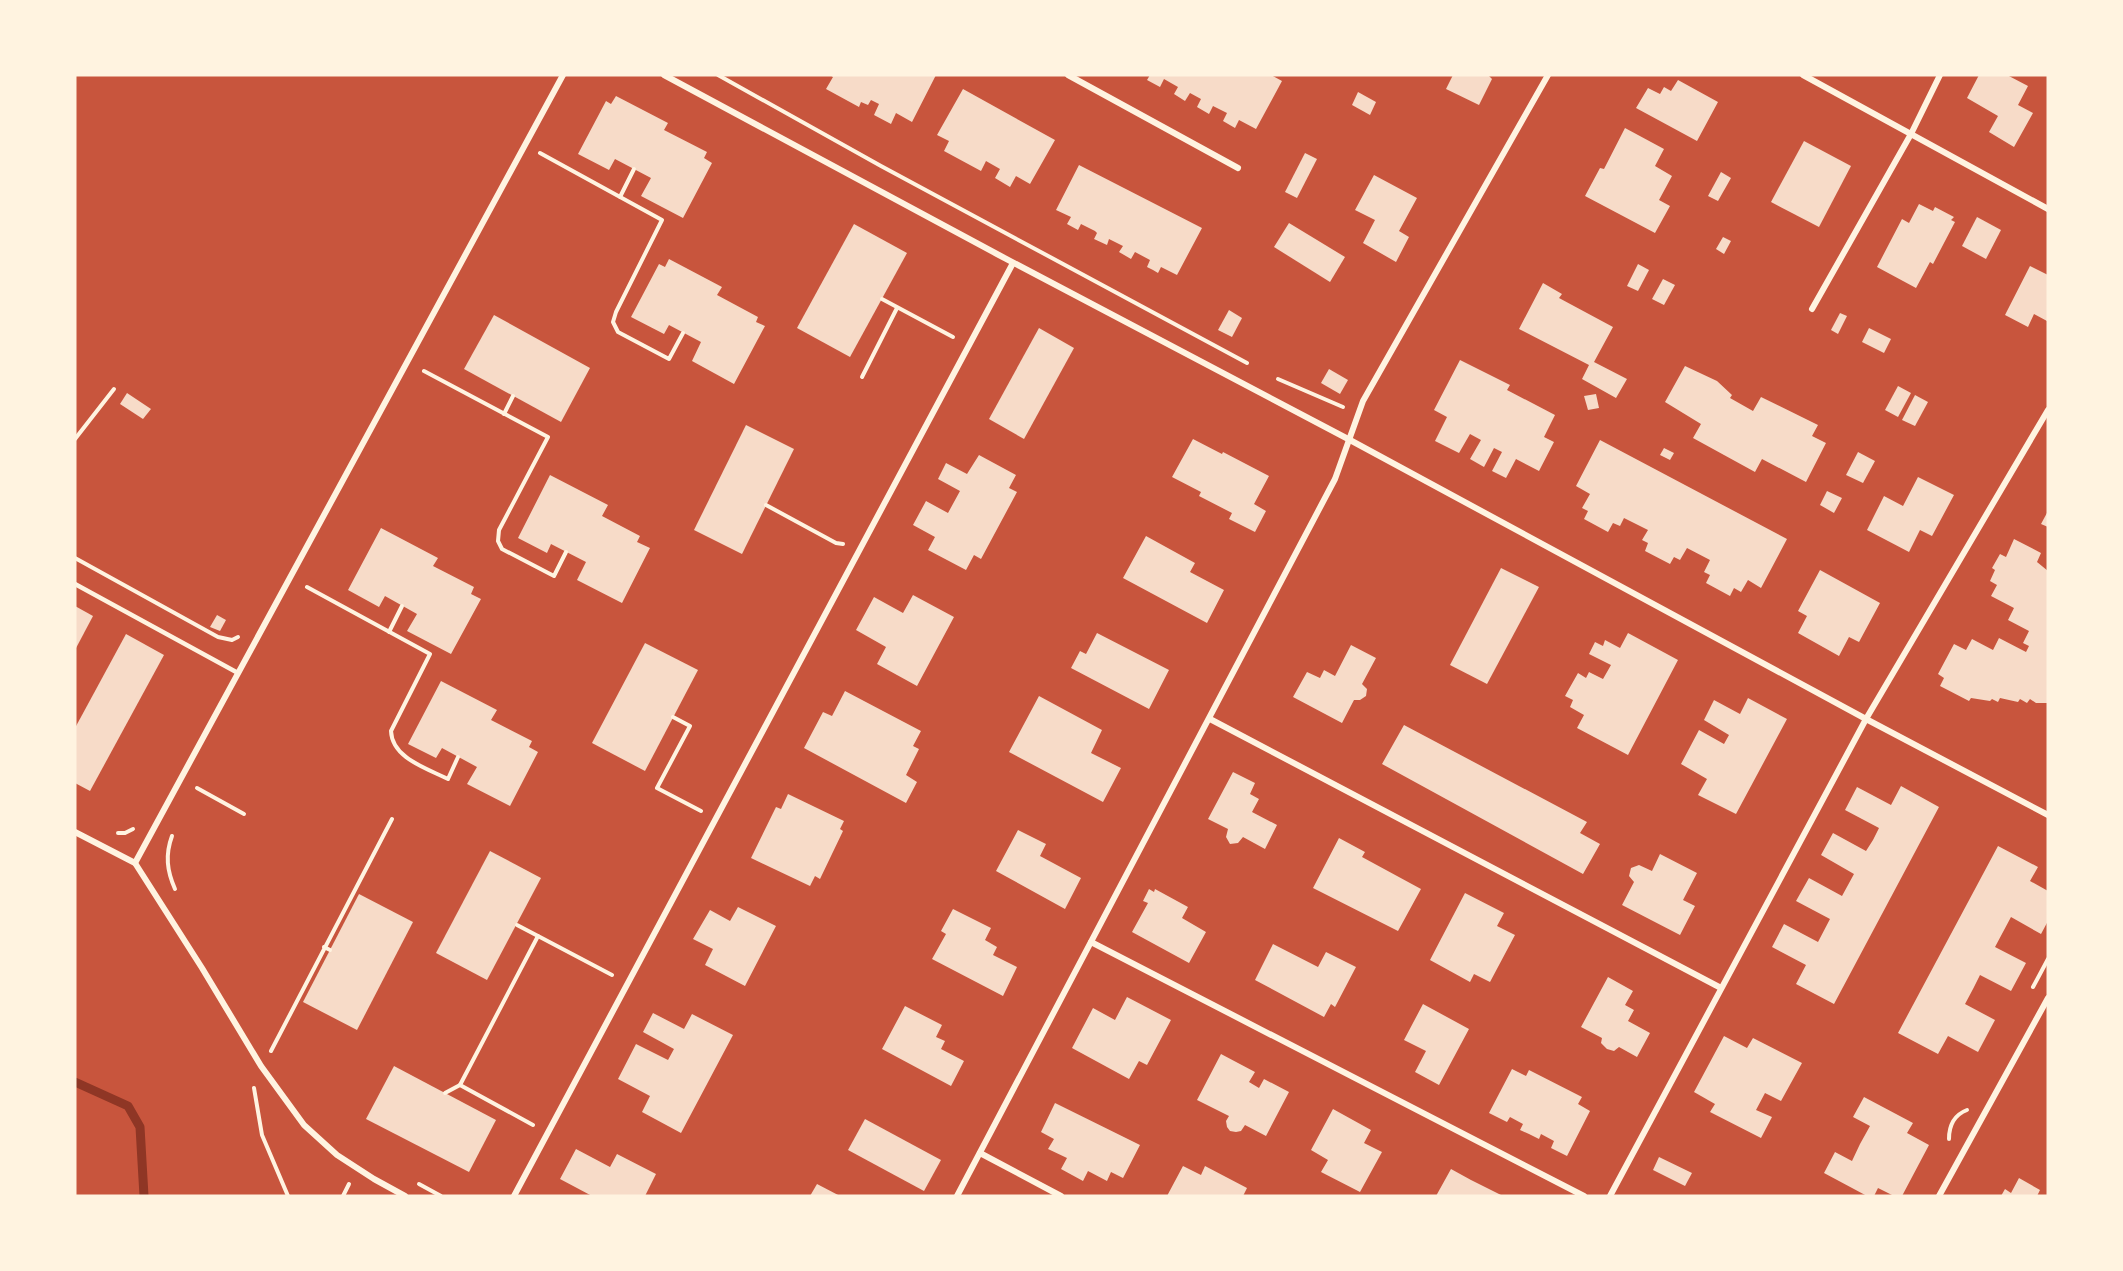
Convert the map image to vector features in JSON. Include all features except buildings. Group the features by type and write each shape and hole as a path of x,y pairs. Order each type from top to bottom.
{"street":[{"path":"135,863 563,75"},
{"path":"664,75 2048,815"},
{"path":"1068,75 1238,168"},
{"path":"957,1196 1335,479 1363,401 1548,75"},
{"path":"1803,75 2048,209"},
{"path":"1812,309 1911,134 1940,75"},
{"path":"514,1196 1013,263"},
{"path":"1610,1196 1866,719 2048,410"},
{"path":"1210,719 1721,988"},
{"path":"75,831 135,863 261,1066 291,1110 317,1138 337,1155 405,1196"},
{"path":"1092,942 1584,1196"},
{"path":"1939,1196 2048,998"},
{"path":"980,1153 1061,1196"}],"lane":[{"path":"75,584 238,673"}],"path":[{"path":"718,75 881,166 1252,366"},
{"path":"537,160 546,143"},
{"path":"540,153 662,220 613,322 618,332 669,359 683,333"},
{"path":"620,197 634,169"},
{"path":"882,299 954,337"},
{"path":"862,377 897,308"},
{"path":"419,379 429,360"},
{"path":"424,371 548,437 499,530 498,541 502,549 554,576 566,552"},
{"path":"1270,376 1358,413"},
{"path":"75,439 114,389"},
{"path":"504,414 513,396"},
{"path":"766,505 836,543 844,544"},
{"path":"75,558 212,634 227,639 238,637"},
{"path":"303,594 312,576"},
{"path":"307,587 430,654 391,731 395,748 401,754 448,779 458,758"},
{"path":"389,632 402,606"},
{"path":"673,717 690,726 657,788 701,811"},
{"path":"192,797 202,778"},
{"path":"197,788 243,814"},
{"path":"271,1051 392,819"},
{"path":"177,826 167,851 167,867 179,897"},
{"path":"517,925 613,976"},
{"path":"445,1093 460,1085 538,936"},
{"path":"324,947 330,950"},
{"path":"265,1041 276,1060"},
{"path":"252,1077 262,1135 288,1196"},
{"path":"460,1085 496,1102 534,1125"},
{"path":"343,1196 353,1179"},
{"path":"410,1179 441,1196"}],"waterway":[{"path":"75,1082 128,1106 140,1127 144,1196"}]}
